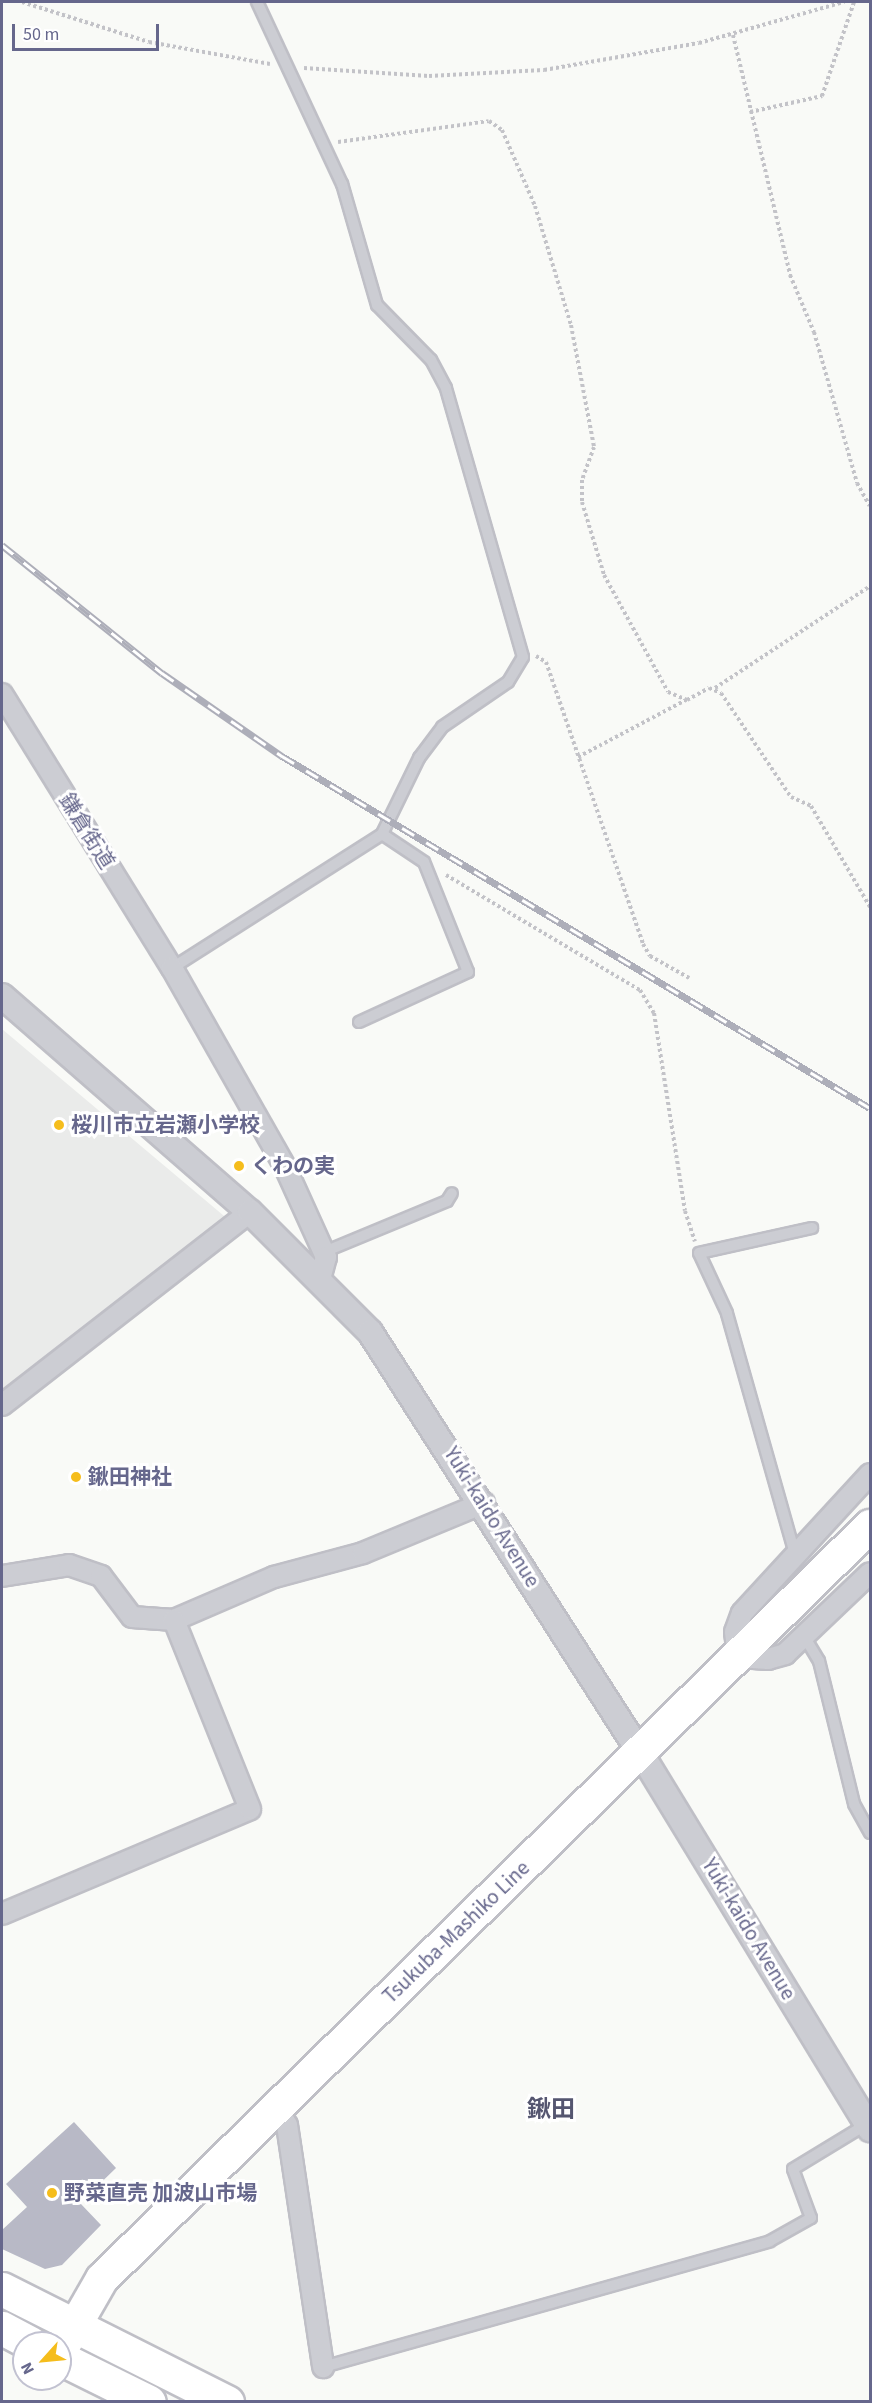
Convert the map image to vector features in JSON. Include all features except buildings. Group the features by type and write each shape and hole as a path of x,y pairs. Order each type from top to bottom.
{"highway":[{"path":"2,2289 56,2331"},
{"path":"72,2341 226,2402"},
{"path":"72,2364 149,2402"}],"main road":[{"name":"Tsukuba-Mashiko Line","path":"71,2331 102,2279 870,1526"}],"street":[{"name":"鎌倉街道","path":"2,693 172,968 286,1169 324,1252"},
{"name":"Yuki-kaido Avenue","path":"2,996 250,1212 370,1332 484,1503 640,1752 869,2127"},
{"path":"2,1405 250,1212"},
{"path":"320,1280 324,1252"},
{"path":"870,1474 742,1613 735,1632 738,1657 776,1659 804,1636 870,1573"},
{"path":"2,1576 69,1565 101,1576 132,1617 174,1620 274,1576 363,1552 484,1503"},
{"path":"2,1914 250,1809 174,1620"},
{"path":"277,2108 287,2125 323,2367"}],"lane":[{"path":"172,968 382,834 419,758 442,727 508,682 523,657 446,388 431,360 377,305 357,224 325,145 257,2"},
{"path":"359,1022 468,972 424,862 382,834"},
{"path":"324,1252 447,1201 452,1192"},
{"path":"795,1554 727,1313 699,1252 812,1228"},
{"path":"804,1636 819,1661 854,1804 870,1833"},
{"path":"323,2367 770,2241 811,2218 794,2169 869,2127"}],"path":[{"path":"22,2 149,42 270,64"},
{"path":"305,69 429,76 544,70 733,35 844,2"},
{"path":"750,112 822,96 854,2"},
{"path":"733,35 790,274 814,332 857,483 870,506"},
{"path":"325,145 489,122 502,130 535,206 571,326 594,447 582,480 588,531 604,575 668,692 687,700"},
{"path":"578,757 687,700 716,688 870,586"},
{"path":"523,657 546,662 643,944 650,956 689,978"},
{"path":"716,688 791,797 811,806 870,907"},
{"path":"424,862 640,990 654,1013 685,1211 699,1252"}],"shaded area":[{"name":"桜川市立岩瀬小学校","path":"2,1029 230,1221 2,1394"}],"railway":[{"path":"2,545 162,673 282,756 870,1108"}],"place":[{"name":"桜川市立岩瀬小学校","path":"59,1125"},
{"name":"くわの実","path":"239,1166"},
{"name":"鍬田神社","path":"76,1477"},
{"name":"野菜直売 加波山市場","path":"52,2193"}],"district":[{"name":"鍬田","path":"551,2110"}]}
